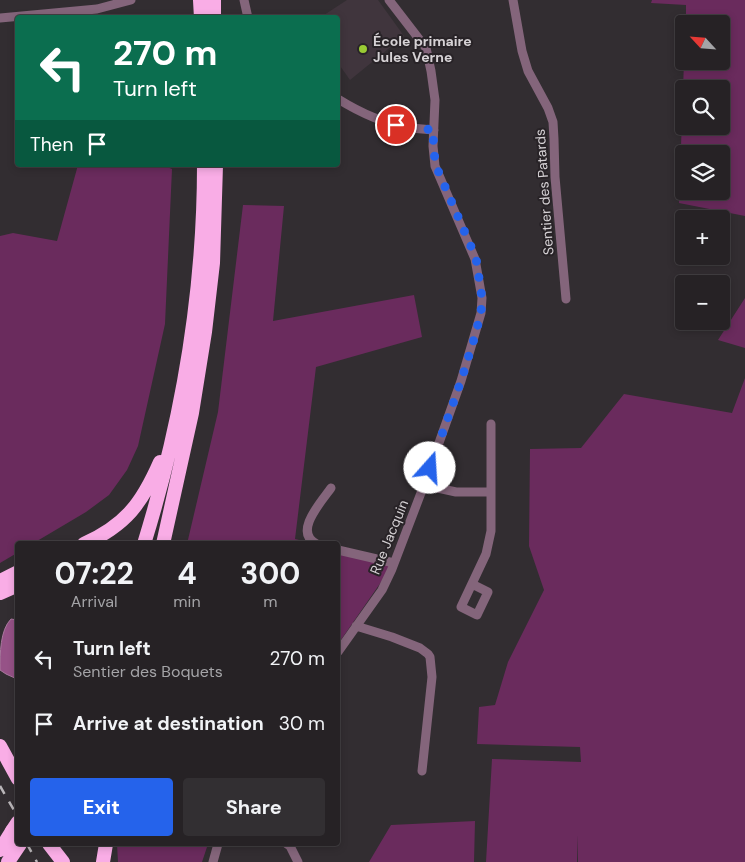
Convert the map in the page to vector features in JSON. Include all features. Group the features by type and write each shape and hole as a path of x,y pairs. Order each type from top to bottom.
{"highway":[{"path":"200,0 201,15"},
{"path":"214,0 214,15"},
{"path":"145,541 179,407 191,339 199,276 204,167"},
{"path":"164,541 192,413 205,332 213,263 216,167"},
{"path":"90,541 109,531 119,523 141,500 161,459 179,407"},
{"path":"159,541 176,483"},
{"path":"0,581 15,574"},
{"path":"0,593 15,586"},
{"path":"0,746 15,774"},
{"path":"0,758 15,784"},
{"path":"0,850 15,826"},
{"path":"8,862 19,846"},
{"path":"51,846 63,862"},
{"path":"56,846 68,862"},
{"path":"103,862 106,846"}],"street":[{"path":"22,15 131,0"},
{"path":"244,0 247,15"},
{"name":"Rue Jacquin","path":"340,649 382,590 394,563 424,485 472,347 481,313 482,298 476,258 436,166 433,146 435,100 426,48 389,0"},
{"name":"Sentier des Patards","path":"513,0 522,51 528,71 548,108 553,122 555,177 566,299"},
{"path":"0,18 15,16"},
{"path":"340,99 355,110 386,122 406,127 434,130"},
{"path":"472,584 486,554 491,531 491,424"},
{"path":"424,485 456,492 491,492"},
{"path":"312,541 308,535 307,525 331,488"},
{"path":"340,550 394,563"},
{"path":"356,626 420,648 430,657 432,677 422,771"},
{"path":"213,862 217,846"},
{"path":"290,846 298,862"}],"shaded area":[{"name":"École primaire Jules Verne","path":"347,0 378,0 404,36 350,80 340,66 340,15 324,15"},
{"path":"652,0 745,0 745,216 730,213 730,210 715,210 679,203 679,200 730,200 730,145 681,145 681,135 730,135 730,80 683,80 684,70 730,70 730,15 686,15 686,5 651,3"},
{"path":"77,167 167,167 172,169 165,324 138,446 127,470 109,495 86,512 37,541 15,541 15,554 0,563 0,236 13,233 57,241"},
{"path":"243,205 284,206 273,321 414,295 422,337 316,367 295,539 303,541 188,541 218,412"},
{"path":"745,298 745,348 718,340 724,330 730,330 730,321"},
{"path":"745,378 745,862 578,862 578,835 577,862 486,862 492,759 581,762 580,747 477,744 479,707 495,705 508,662 544,590 529,546 530,449 581,448 624,394 732,413"},
{"path":"340,549 395,562 340,641"},
{"path":"11,619 15,620 15,678 0,670 3,636"},
{"path":"475,821 474,862 369,862 391,825"},
{"path":"117,846 207,846 202,862 118,862"}],"railway":[{"path":"0,786 15,812"},
{"path":"28,846 37,862"}],"place":[{"name":"École primaire Jules Verne","path":"363,49"}],"route":[{"path":"396,125 434,130 433,146 436,166 442,184 476,258 482,298 481,313 474,339 430,468"}]}
